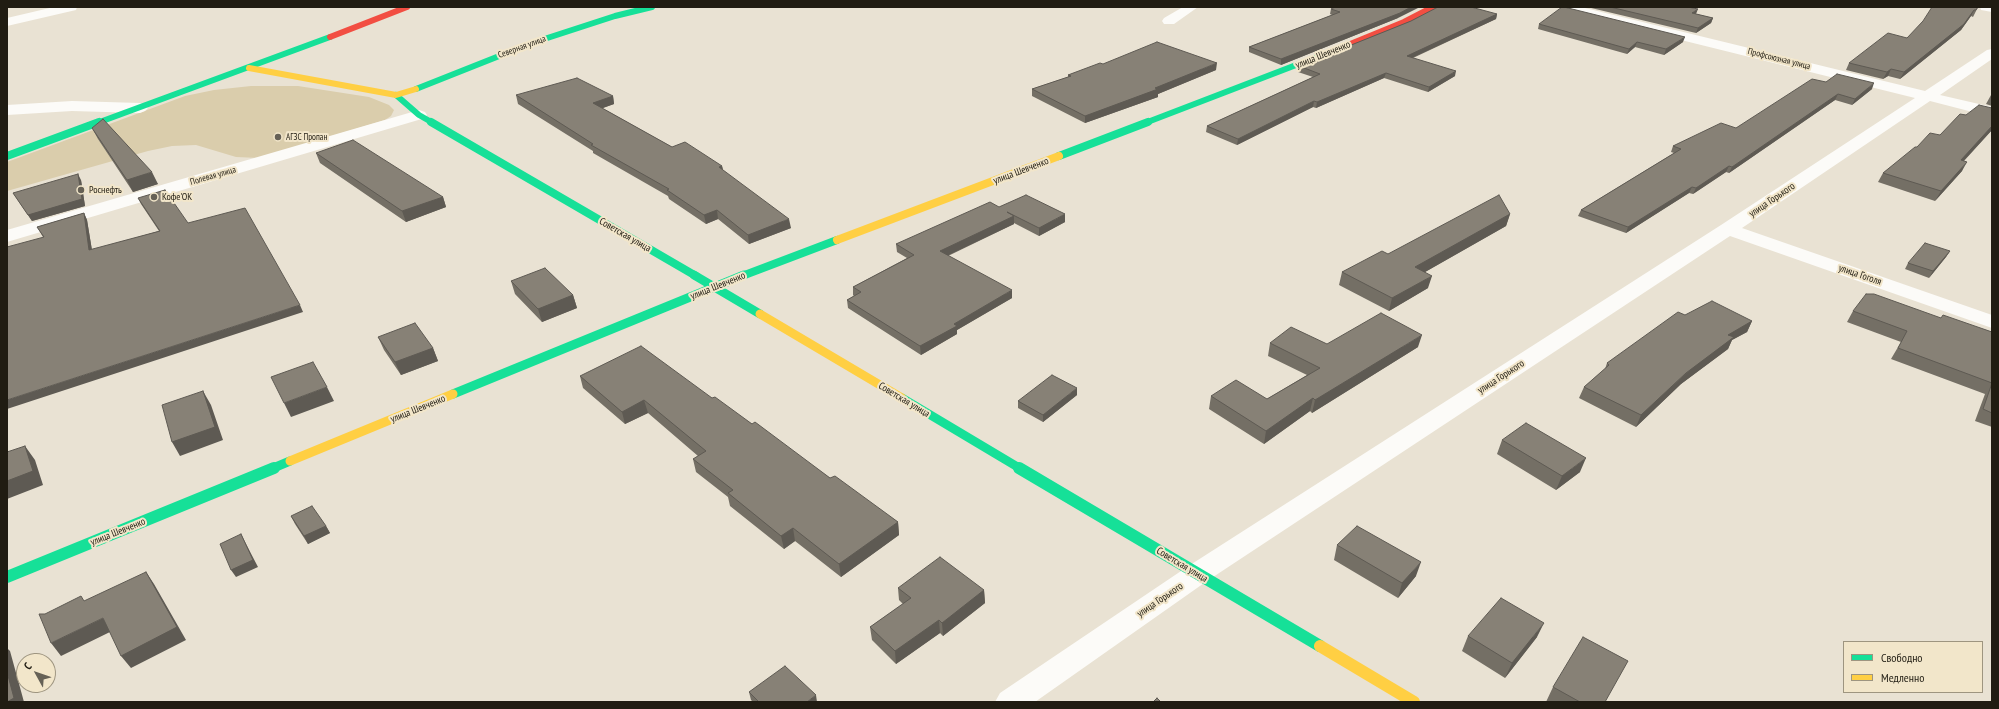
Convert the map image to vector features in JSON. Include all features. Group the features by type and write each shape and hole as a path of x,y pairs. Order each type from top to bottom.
{"main road":[{"path":"7,156 249,68 407,7"},
{"name":"Северная улица","path":"396,95 428,85 532,43 616,16 652,7"},
{"name":"улица Шевченко","path":"7,577 714,287 1325,55 1404,22 1433,7"},
{"path":"249,68 396,95"},
{"name":"Советская улица","path":"396,95 419,115 714,287 1414,702"}],"street":[{"path":"7,22 28,7"},
{"path":"7,22 71,7"},
{"path":"1169,21 1192,7"},
{"name":"Профсоюзная улица","path":"1565,7 1992,112"},
{"path":"1986,7 1992,8"},
{"name":"улица Горького","path":"1011,702 1197,574 1728,229 1992,53"},
{"path":"7,110 72,106 140,108"},
{"name":"Полевая улица","path":"7,236 419,115"},
{"name":"улица Гоголя","path":"1728,229 1992,322"}],"shaded area":[{"path":"251,86 298,86 369,97 389,105 394,110 391,116 385,120 259,158 236,157 196,145 172,146 148,151 7,191 7,162 185,96 214,90"}],"building":[{"path":"1335,7 1411,7 1400,13 1281,59 1249,47 1340,12 1331,9"},
{"path":"1438,7 1471,7 1497,14 1407,56 1456,71 1429,87 1386,73 1317,102 1314,101 1238,139 1207,126 1320,74 1299,66 1411,21"},
{"path":"1562,7 1685,37 1666,49 1637,42 1629,49 1539,24"},
{"path":"1610,7 1688,7 1698,9 1692,13 1713,18 1698,28"},
{"path":"1932,7 1978,7 1964,24 1904,72 1891,69 1887,72 1849,63 1888,33 1907,38 1923,21"},
{"path":"1157,42 1217,63 1155,88 1158,89 1085,116 1032,89 1071,76 1068,75 1100,63 1103,64"},
{"path":"1837,74 1874,83 1855,99 1838,94 1732,167 1729,166 1696,188 1692,187 1628,227 1581,210 1681,149 1673,146 1721,123 1736,128 1812,79 1826,82"},
{"path":"577,78 613,96 593,103 672,147 685,142 722,166 719,167 789,219 748,235 717,210 704,215 667,190 669,189 591,145 593,144 516,95"},
{"path":"1979,105 1992,108 1992,126 1961,160 1967,162 1941,191 1883,173 1915,147 1917,147 1930,133 1940,135 1960,114 1966,115"},
{"path":"103,119 152,172 127,180 92,128"},
{"path":"353,140 443,197 402,211 316,153"},
{"path":"78,174 82,199 28,215 13,193"},
{"path":"165,190 188,223 245,208 300,305 7,400 7,247 44,237 37,227 84,213 89,250 160,231 138,198"},
{"path":"1026,195 1065,214 1039,228 1007,212 1014,216 940,251 1012,290 954,324 957,326 920,346 847,300 861,292 853,287 914,255 896,244 990,202 999,207"},
{"path":"1499,195 1510,214 1415,267 1432,276 1392,298 1342,272 1382,251 1388,254"},
{"path":"1925,243 1950,251 1933,271 1908,263"},
{"path":"545,268 573,295 538,309 511,281"},
{"path":"1866,294 1874,294 1941,318 1943,315 1992,332 1992,383 1898,348 1907,331 1853,311"},
{"path":"1712,301 1752,321 1728,335 1734,337 1686,373 1641,415 1584,387 1609,365 1607,363 1678,312 1685,315"},
{"path":"1381,313 1422,335 1315,400 1313,398 1266,431 1211,396 1236,380 1267,399 1320,368 1270,343 1291,327 1327,344"},
{"path":"415,323 433,348 395,362 378,337"},
{"path":"641,346 712,398 715,397 752,424 755,422 830,478 835,476 898,522 839,564 793,528 781,536 728,493 733,490 693,459 706,451 644,400 622,412 580,376"},
{"path":"313,362 327,387 284,403 271,377"},
{"path":"1052,375 1077,388 1043,415 1018,401"},
{"path":"1992,383 1992,413 1983,409"},
{"path":"203,391 215,427 172,442 162,405"},
{"path":"1526,423 1586,458 1562,476 1502,440"},
{"path":"25,446 33,471 7,481 7,452"},
{"path":"312,506 326,526 304,536 291,516"},
{"path":"1357,526 1421,562 1402,583 1337,545"},
{"path":"241,534 253,560 231,570 220,544"},
{"path":"940,557 984,590 942,623 939,620 895,651 870,627 911,598 898,588"},
{"path":"146,572 177,627 121,656 103,618 51,643 39,614 45,614 81,596 84,601"},
{"path":"1501,598 1544,623 1512,663 1468,636"},
{"path":"1583,637 1628,661 1605,702 1580,702 1553,687"},
{"path":"785,666 816,695 807,702 759,702 749,692"},
{"path":"7,672 14,698 7,702"},
{"path":"1157,698 1161,702 1153,702"}],"traffic: fast":[{"path":"416,89 532,43 615,16 652,7"},
{"path":"7,156 330,37"},
{"path":"1059,156 1343,47"},
{"path":"396,95 419,115 760,314"},
{"path":"453,394 714,287 837,240"},
{"path":"902,398 1320,646"},
{"path":"7,577 290,461"}],"traffic: slow":[{"path":"249,68 396,95 416,89"},
{"path":"837,240 1059,156"},
{"path":"760,314 902,398"},
{"path":"290,461 453,394"},
{"path":"1320,646 1414,702"}],"traffic: jam":[{"path":"330,37 407,7"},
{"path":"1343,47 1404,22 1433,7"}],"place":[{"name":"АГЗС Пропан","path":"278,137"},
{"name":"Роснефть","path":"81,190"},
{"name":"Кофе'ОК","path":"154,197"}]}
